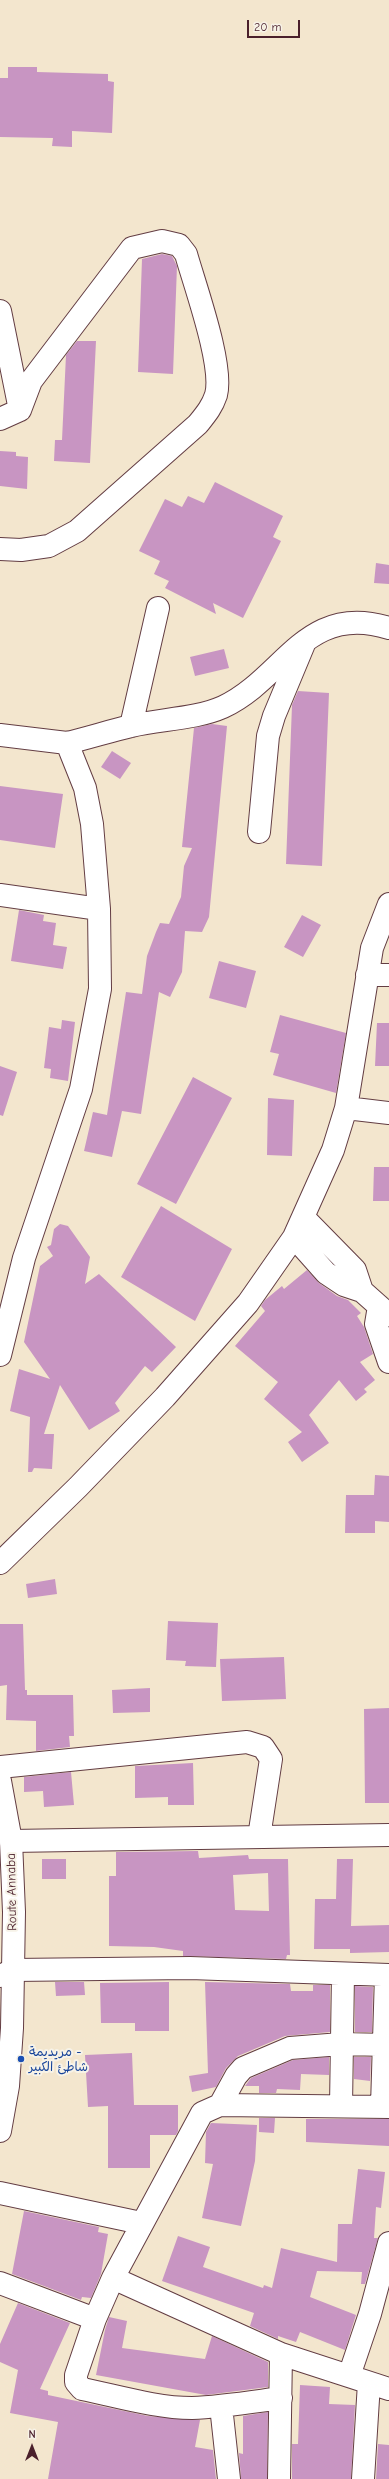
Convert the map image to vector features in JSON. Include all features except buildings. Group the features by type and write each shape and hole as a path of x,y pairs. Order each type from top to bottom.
{"street":[{"path":"0,419 20,410 31,381 132,248 162,241 179,245 186,254 218,368 216,394 210,410 198,424 77,531 49,546 21,550 0,549"},
{"path":"0,311 20,410"},
{"path":"131,726 158,608"},
{"path":"0,735 67,743 131,726 222,708 241,698 318,631 348,623 389,628"},
{"path":"259,832 268,736 274,716 305,641"},
{"path":"0,1354 9,1283 24,1258 81,1089 100,989 99,909 92,824 85,788 67,743"},
{"path":"0,895 99,909"},
{"path":"0,1563 78,1487 165,1397 248,1303 299,1228 333,1150 346,1108 372,948 389,904"},
{"path":"368,975 389,975"},
{"path":"346,1108 389,1113"},
{"path":"299,1228 326,1273 344,1285 362,1291 384,1311 376,1324 389,1362"},
{"path":"0,1767 247,1742 263,1747 271,1759 259,1837"},
{"name":"Route Annaba","path":"0,1781 11,1841 7,1965 13,2004 8,2086 0,2131"},
{"path":"11,1841 389,1835"},
{"path":"7,1965 190,1968 387,1975 385,2106 220,2105 202,2113 112,2278 95,2319 76,2375 76,2382 82,2389 168,2406 190,2408 221,2406 280,2398"},
{"path":"341,2106 343,1974"},
{"name":"Route Annaba","path":"0,2035 13,2004"},
{"path":"220,2105 236,2076 243,2068 290,2048 341,2044 386,2045"},
{"path":"0,2193 142,2223"},
{"path":"349,2376 370,2314 389,2243"},
{"path":"112,2278 281,2354 379,2386 363,2479"},
{"path":"0,2283 95,2319"},
{"path":"279,2479 281,2354"},
{"path":"221,2406 229,2479"}],"place":[{"name":"مريديمة - شاطئ الكبير","path":"21,2059"}]}
